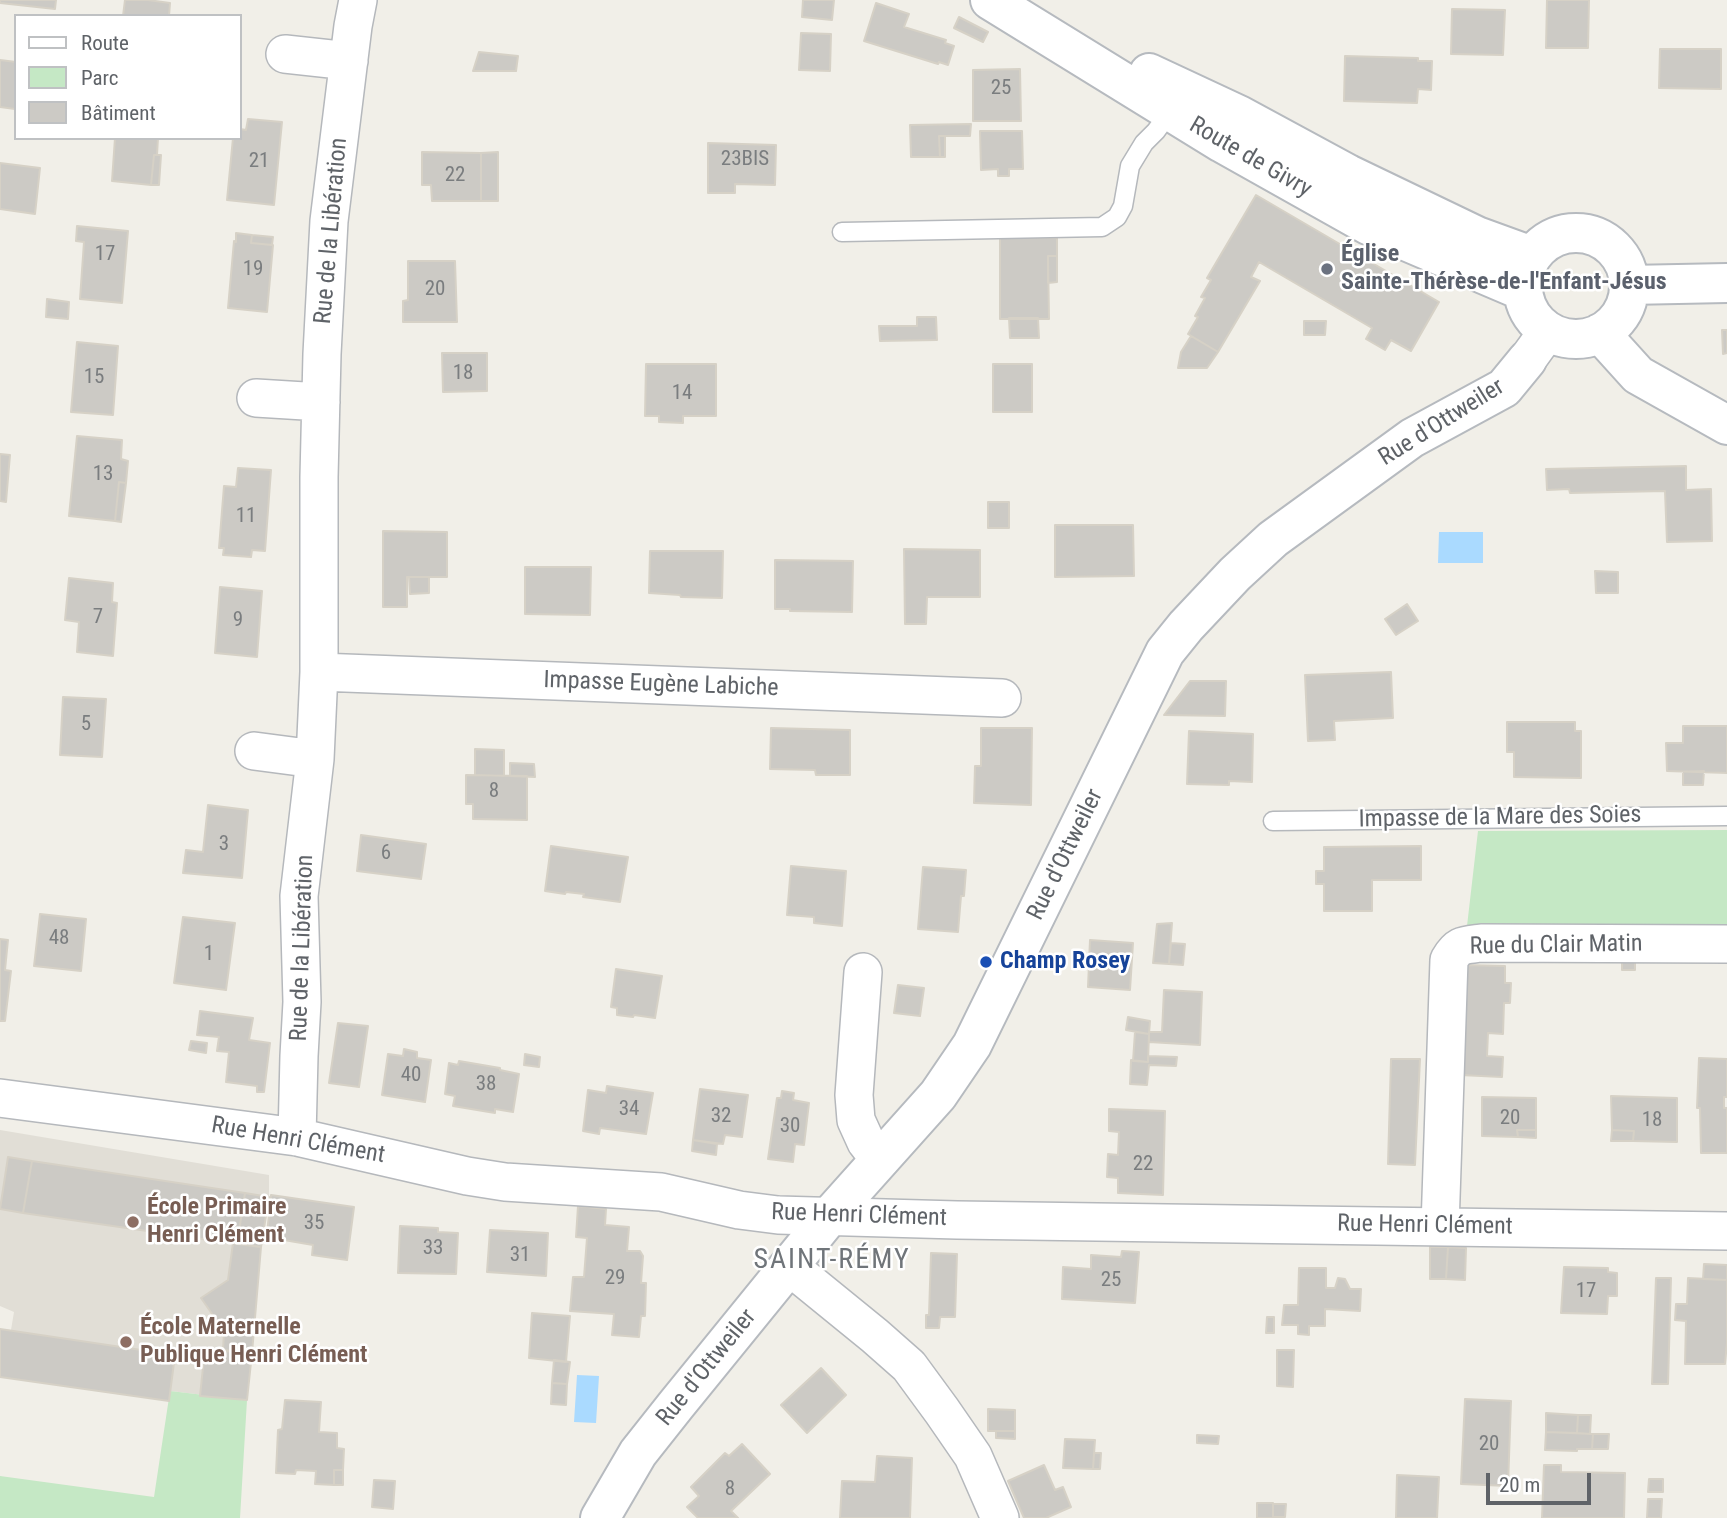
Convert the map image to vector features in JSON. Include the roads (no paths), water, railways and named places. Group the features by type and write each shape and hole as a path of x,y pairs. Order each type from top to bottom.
{"street":[{"name":"Rue de la Libération","path":"297,1137 302,1002 299,897 315,759 319,672 321,401 329,221 358,0"},
{"name":"Route de Givry","path":"992,0 1179,101 1240,115 1348,174 1477,236 1528,274"},
{"path":"285,54 349,61"},
{"path":"1569,233 1587,234 1603,241 1617,252 1626,268 1629,285 1622,313 1612,325 1600,333 1588,338 1560,337 1538,345 1536,320 1527,306 1528,274 1542,245 1569,233"},
{"path":"1629,285 1727,283"},
{"path":"1600,333 1638,375 1727,425"},
{"name":"Rue d'Ottweiler","path":"600,1518 638,1453 828,1218 938,1095 972,1045 1165,652 1235,573 1273,539 1412,438 1504,388 1538,345"},
{"path":"256,398 321,401"},
{"name":"Impasse Eugène Labiche","path":"319,672 1002,698"},
{"path":"254,751 315,759"},
{"name":"Rue du Clair Matin","path":"1440,1227 1449,960 1454,950 1481,943 1727,944"},
{"path":"863,972 853,1096 856,1120 866,1142 880,1160"},
{"name":"Rue Henri Clément","path":"0,1098 297,1137 505,1182 661,1192 739,1210 778,1215 828,1218 1727,1231"},
{"path":"789,1266 909,1366 973,1456 1000,1518"}],"lane":[{"path":"842,232 1102,227 1117,218 1123,206 1130,166 1144,143 1179,101"},
{"name":"Impasse de la Mare des Soies","path":"1273,821 1727,816"}],"water":[{"path":"1439,532 1483,532 1483,563 1438,563"},
{"path":"577,1375 599,1376 596,1423 574,1422"}],"place":[{"name":"Église Sainte-Thérèse-de-l'Enfant-Jésus","path":"1327,269"},
{"name":"Champ Rosey","path":"986,962"},
{"name":"École Primaire Henri Clément","path":"133,1222"},
{"name":"École Maternelle Publique Henri Clément","path":"126,1342"}],"district":[{"name":"SAINT-RÉMY","path":"832,1261"}]}
